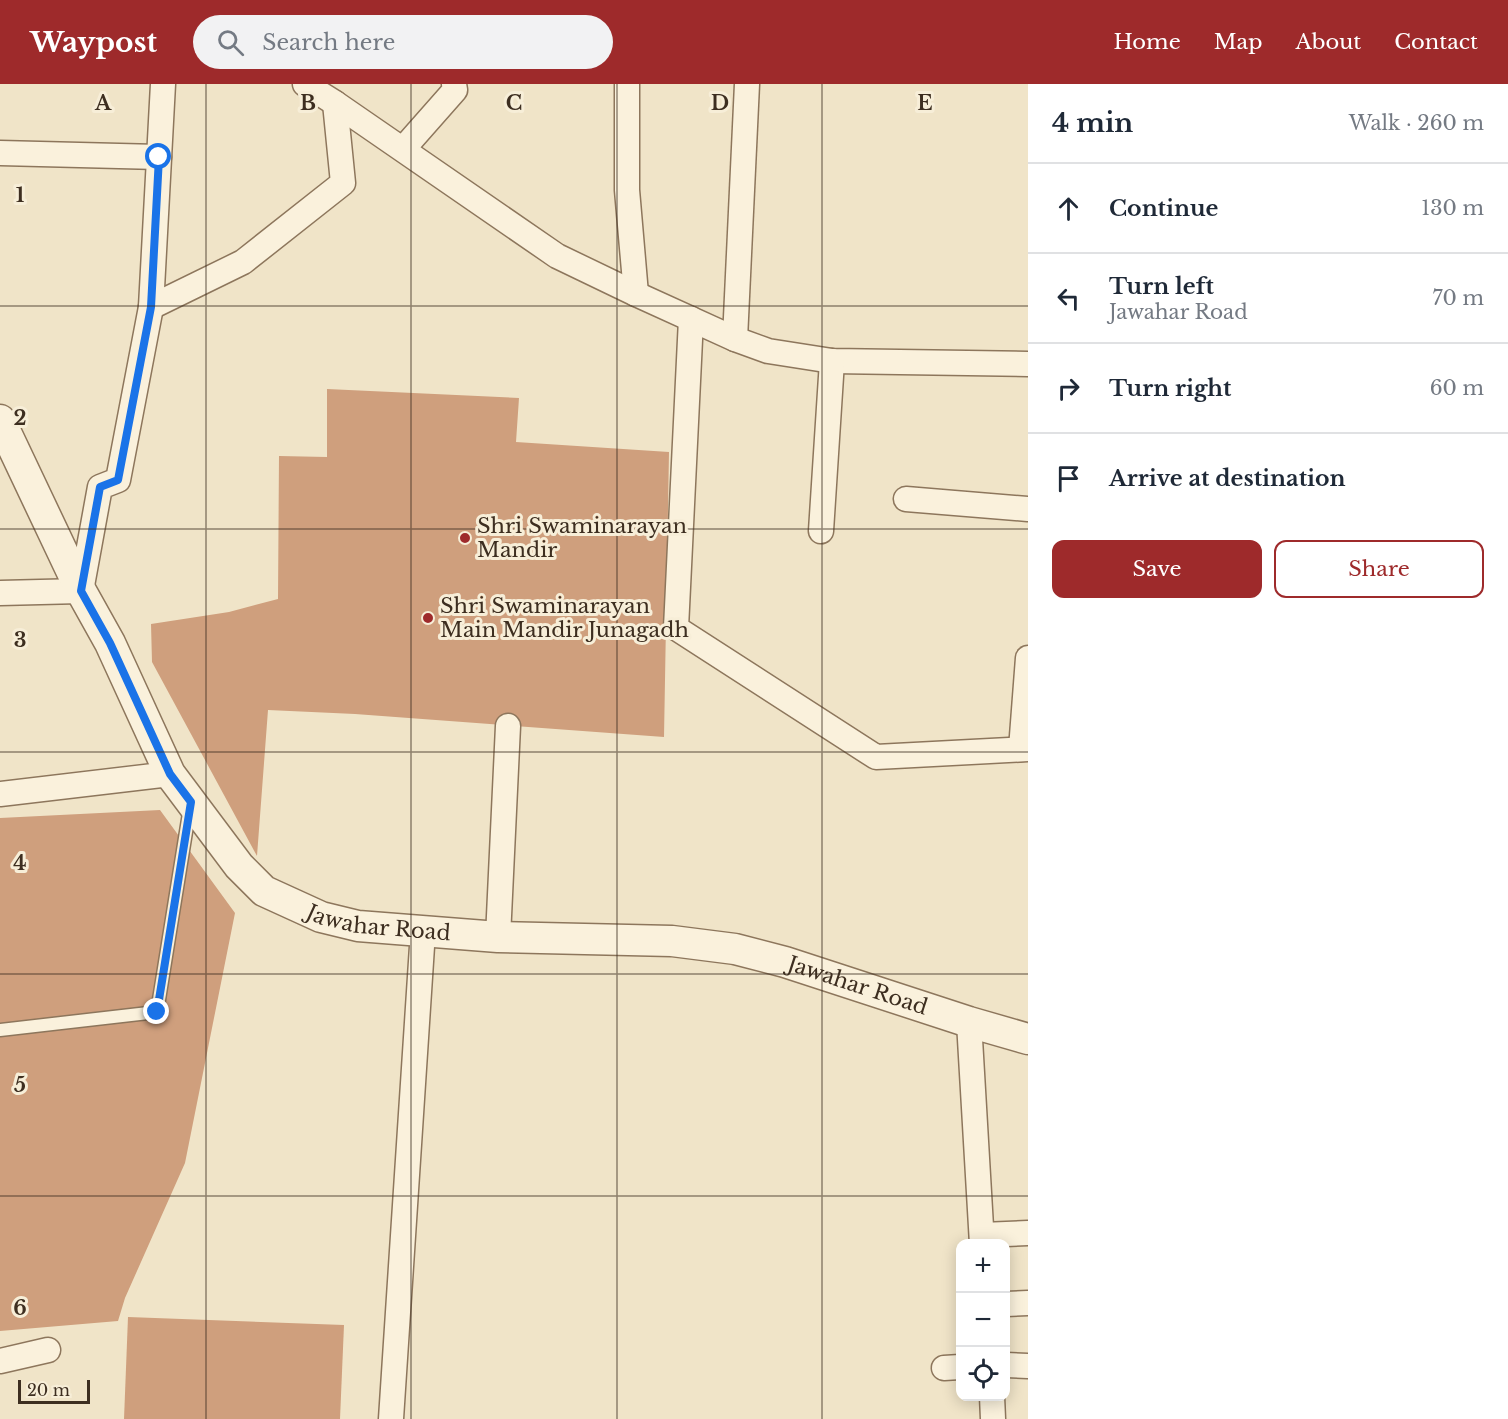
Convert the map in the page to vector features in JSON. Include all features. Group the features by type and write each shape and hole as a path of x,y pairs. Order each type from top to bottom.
{"street":[{"path":"0,593 81,591 100,487 118,480 151,307 163,84"},
{"path":"305,84 557,256 735,339 768,351 832,361 1028,364"},
{"path":"627,84 627,190 636,294"},
{"path":"735,339 747,84"},
{"path":"403,149 458,86"},
{"path":"151,307 243,262 343,183 335,103"},
{"path":"0,153 159,157"},
{"path":"691,319 676,628 876,757 1024,749 1028,658"},
{"path":"821,531 832,361"},
{"name":"Jawahar Road","path":"0,420 81,591 110,643 170,774 239,866 264,891 321,917 358,926 498,937 672,941 735,949 785,962 1028,1039"},
{"path":"906,500 1028,509"},
{"path":"498,937 508,726"},
{"path":"0,794 170,774"},
{"path":"391,1419 423,931"},
{"path":"969,1022 982,1239 1028,1233"},
{"path":"1010,1304 1028,1303"},
{"path":"0,1361 48,1350"},
{"path":"1010,1365 1028,1366"},
{"path":"992,1401 993,1419"}],"lane":[{"path":"0,1030 157,1012 191,802"}],"building":[{"name":"Shri Swaminarayan Main Mandir Junagadh","path":"327,389 519,398 516,442 669,452 664,737 355,714 268,710 257,856 152,662 151,624 229,612 278,599 279,456 327,457"},
{"path":"160,810 235,913 185,1163 125,1298 118,1321 0,1331 0,818"},
{"path":"128,1317 344,1325 340,1419 124,1419"}],"place":[{"name":"Shri Swaminarayan Mandir","path":"465,538"},
{"name":"Shri Swaminarayan Main Mandir Junagadh","path":"428,618"}],"route":[{"path":"157,1012 191,802 170,774 110,643 81,591 100,487 118,480 151,307 159,157"}]}
